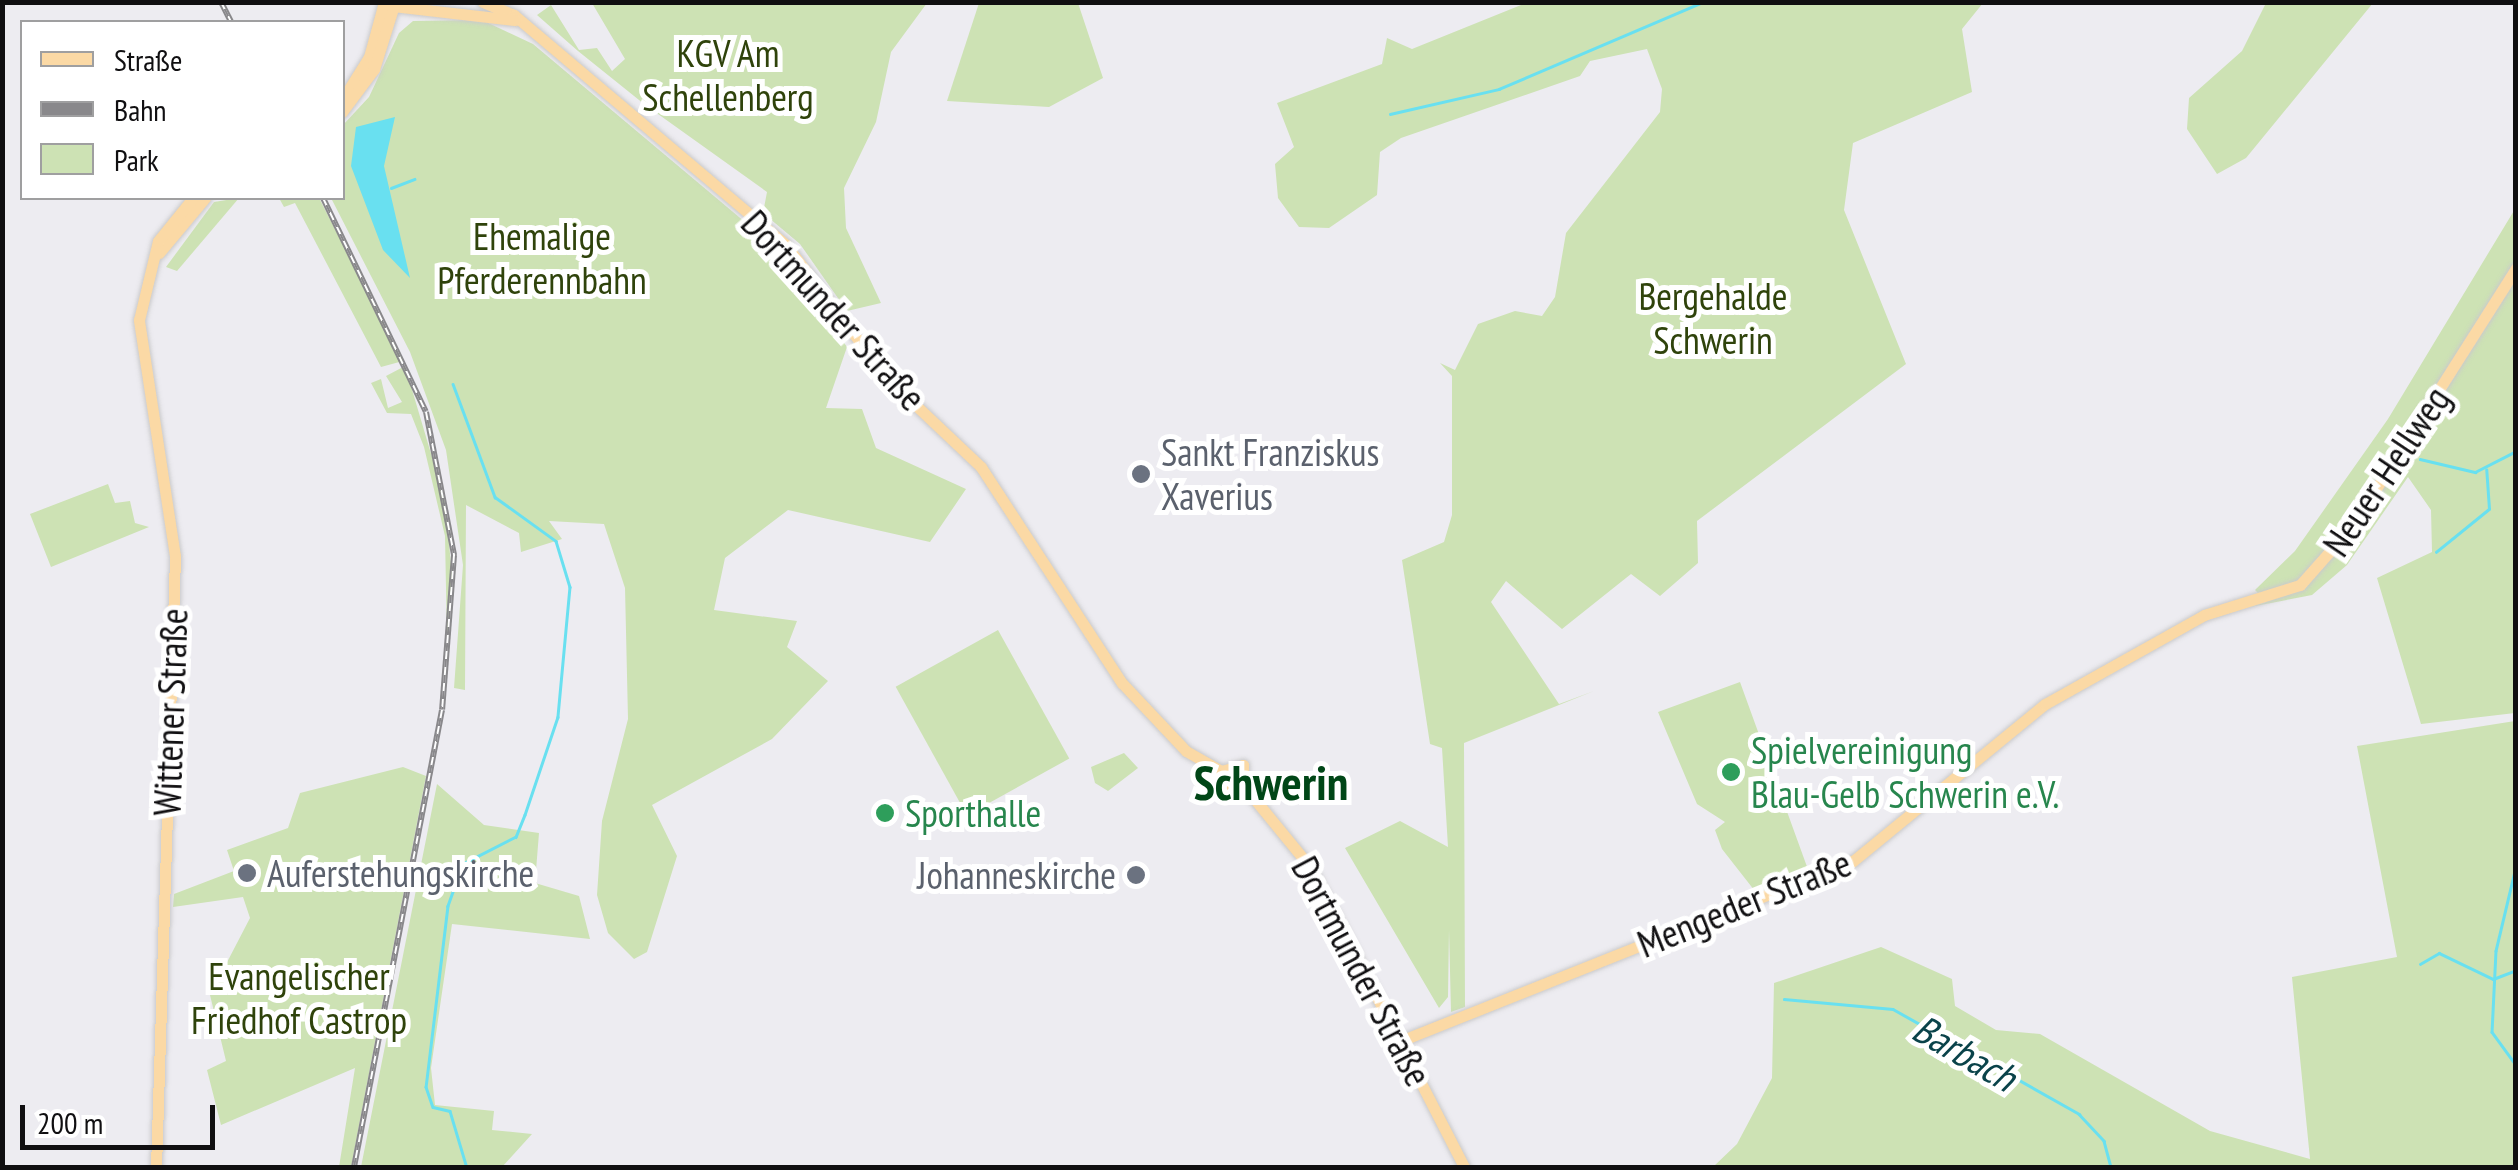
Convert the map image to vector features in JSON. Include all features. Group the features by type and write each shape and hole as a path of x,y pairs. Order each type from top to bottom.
{"main road":[{"path":"389,4 408,2"},
{"name":"Dortmunder Straße","path":"483,2 519,21 796,256 888,380 988,477 1122,683 1186,751 1221,772"},
{"path":"389,4 519,21"},
{"path":"345,95 369,57 389,4"},
{"path":"345,108 374,69 389,4"},
{"path":"154,261 192,200"},
{"path":"154,261 203,200"},
{"name":"Wittener Straße","path":"154,261 139,344 175,556 156,1168"},
{"name":"Neuer Hellweg","path":"2208,613 2284,594 2328,561 2516,268"},
{"name":"Mengeder Straße","path":"1400,1042 1852,862 2045,704 2208,613"},
{"path":"1243,765 1242,786 1227,786 1221,772 1243,765"},
{"name":"Dortmunder Straße","path":"1242,786 1300,850 1465,1168"}],"green space":[{"name":"KGV Am Schellenberg","path":"592,3 927,3 891,52 876,122 844,188 846,228 881,303 847,311 800,244 763,213 767,192 644,104 578,51 537,15 551,5 579,50 597,48 612,71 625,59"},
{"path":"979,3 1078,3 1103,78 1049,107 947,101"},
{"name":"Bergehalde Schwerin","path":"1526,3 1983,3 1962,29 1972,92 1853,143 1844,210 1906,364 1697,521 1698,563 1660,596 1631,574 1562,629 1506,581 1491,602 1559,704 1594,691 1464,743 1465,1007 1451,1012 1449,930 1448,997 1439,1008 1345,848 1400,821 1448,847 1442,748 1430,744 1402,560 1444,542 1452,515 1452,376 1440,363 1455,370 1478,324 1515,311 1542,316 1555,297 1566,233 1660,112 1662,89 1647,49 1590,61 1580,76 1401,138 1380,152 1377,195 1329,228 1299,227 1278,198 1275,164 1294,147 1277,103 1382,64 1387,38 1412,49"},
{"path":"2266,3 2373,3 2246,158 2217,174 2187,129 2189,98 2242,51"},
{"name":"Ehemalige Pferderennbahn","path":"482,20 533,44 782,253 847,347 826,408 862,409 876,448 966,489 930,542 788,510 725,558 714,610 797,621 787,647 828,681 772,739 652,805 677,856 647,952 634,959 608,933 597,895 602,821 628,719 625,588 604,524 549,521 562,539 521,552 519,533 466,505 465,690 454,688 463,565 446,450 410,352 332,200 345,200 345,123 369,97 399,33 413,21"},
{"path":"237,200 177,271 166,267 214,202"},
{"path":"280,200 320,200 403,361 381,367 295,203 284,207"},
{"path":"2515,209 2515,713 2421,724 2377,578 2432,552 2431,510 2408,477 2347,565 2312,595 2250,607 2267,602 2255,590 2295,551 2388,419"},
{"path":"405,366 445,501 452,575 447,641 445,536 424,447 411,414 387,413 371,383 381,379 388,408 402,402 386,376"},
{"path":"108,484 115,503 130,501 135,523 149,527 51,567 30,514"},
{"path":"998,630 1069,759 967,815 896,687"},
{"name":"Spielvereinigung Blau-Gelb Schwerin e.V.","path":"1740,682 1810,875 1758,895 1722,849 1715,830 1725,822 1697,804 1658,712"},
{"path":"2515,721 2515,1167 1713,1167 1737,1144 1772,1078 1774,983 1881,947 1952,979 1955,1006 1996,1030 2040,1034 2210,1131 2310,1159 2292,977 2397,957 2357,746"},
{"path":"1124,753 1138,768 1108,791 1095,783 1091,767"},
{"name":"Evangelischer Friedhof Castrop","path":"403,767 426,776 351,1167 339,1167 355,1068 221,1125 207,1070 226,1061 210,995 250,918 243,897 173,907 174,894 234,871 227,850 288,828 300,793"},
{"path":"437,784 484,825 539,833 535,883 579,896 590,939 452,924 431,1068 435,1105 494,1111 492,1130 532,1134 502,1167 361,1167"}],"water":[{"path":"395,117 384,166 410,278 383,250 351,166 356,127"}],"waterway":[{"path":"1390,114 1499,89 1703,2"},
{"path":"391,188 414,179"},
{"path":"453,384 495,497 556,541 570,587 558,717 525,815 516,837 463,864 448,906 426,1087 433,1107 450,1111 467,1168"},
{"path":"2420,459 2475,472 2516,451"},
{"path":"2436,552 2489,509 2486,470"},
{"path":"2516,867 2496,951 2492,1032 2516,1065"},
{"path":"2420,964 2439,953 2493,979 2516,970"},
{"name":"Barbach","path":"1784,999 1893,1009 2079,1114 2104,1141 2111,1168"}],"railway":[{"path":"221,2 230,20"},
{"path":"324,200 426,412 454,555 442,710 354,1168"}],"place":[{"name":"Sankt Franziskus Xaverius","path":"1141,474"},
{"name":"Spielvereinigung Blau-Gelb Schwerin e.V.","path":"1731,772"},
{"name":"Sporthalle","path":"885,813"},
{"name":"Auferstehungskirche","path":"247,873"},
{"name":"Johanneskirche","path":"1136,875"}],"district":[{"name":"Schwerin","path":"1271,783"}]}
